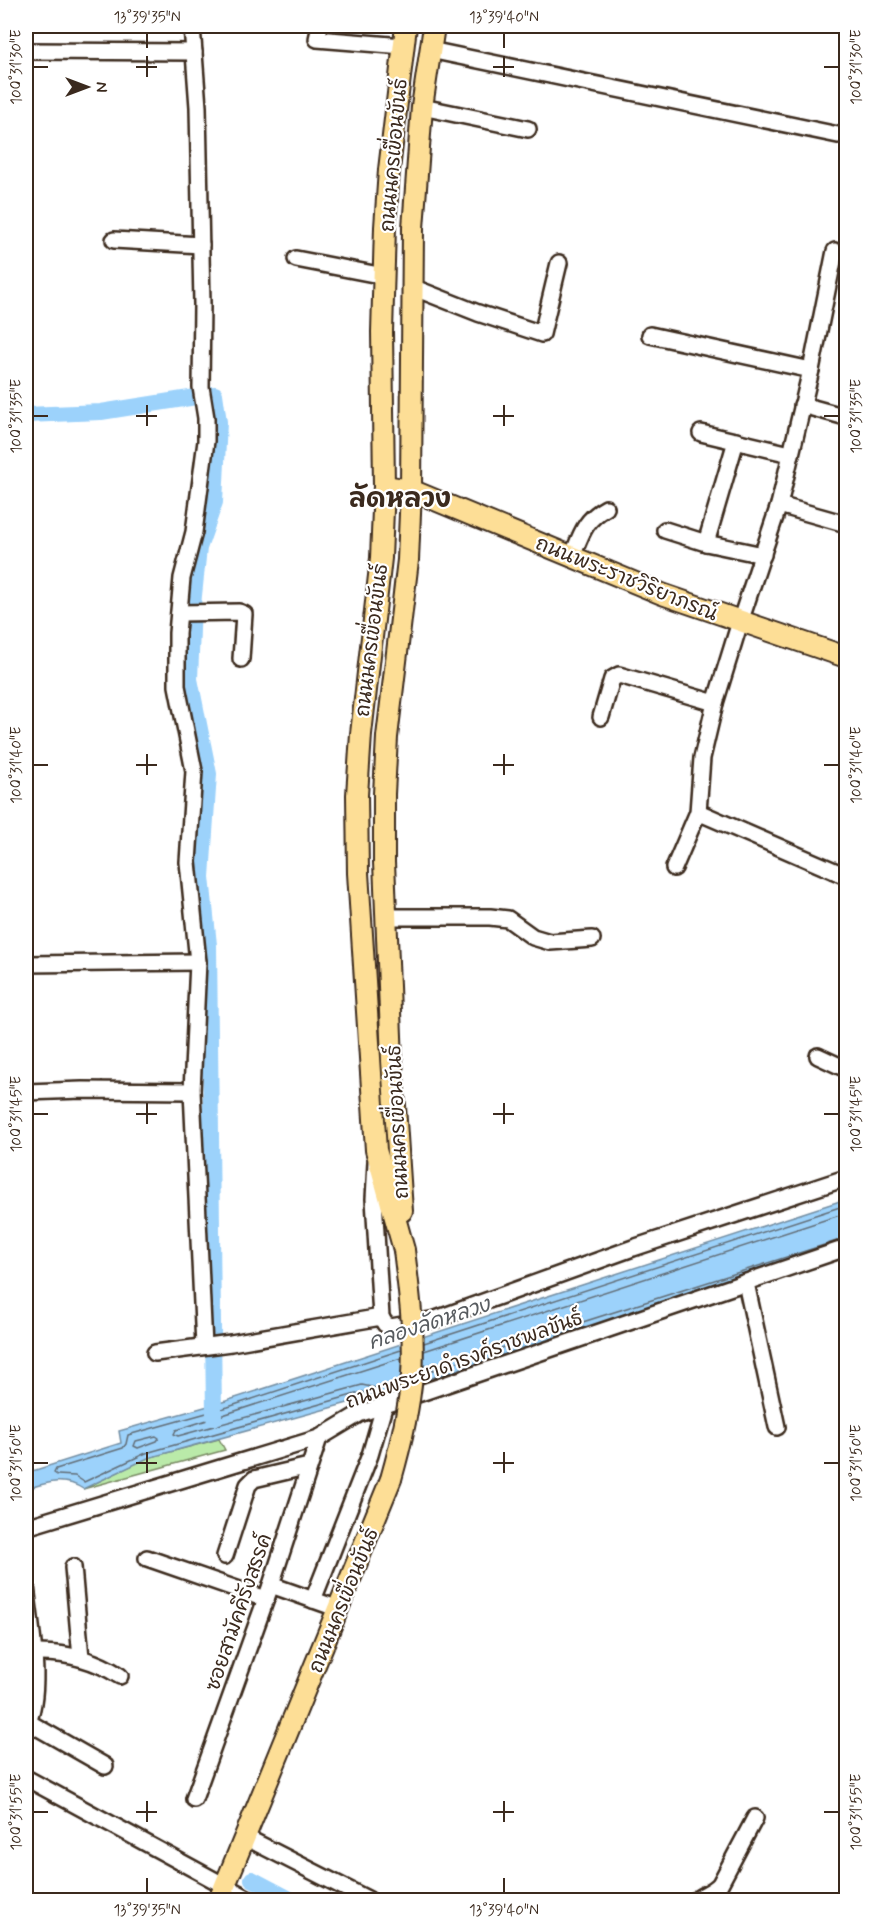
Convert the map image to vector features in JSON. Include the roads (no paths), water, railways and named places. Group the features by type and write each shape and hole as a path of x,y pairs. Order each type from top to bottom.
{"main road":[{"name":"ถนนนครเขื่อนขันธ์","path":"404,1250 376,1150 358,873 357,795 361,734 381,558 384,486 382,378 384,276 389,170 406,26"},
{"name":"ถนนนครเขื่อนขันธ์","path":"222,1894 391,1479 408,1410 412,1372 410,1304 404,1250 392,1061 384,794 387,738 408,560 415,182 422,107 434,26"},
{"path":"382,378 411,378"},
{"name":"ถนนพระราชวิริยาภรณ์","path":"384,486 411,490 663,594 846,657"}],"street":[{"path":"192,26 198,107 201,387 206,418 206,441 194,532 182,578 189,613 177,633 177,686 194,771 188,862 198,962 192,1091 208,1346"},
{"path":"320,26 317,39 404,46"},
{"path":"430,50 837,135"},
{"path":"26,51 194,52"},
{"path":"422,107 528,129"},
{"path":"114,240 201,245"},
{"path":"674,868 699,812 702,758 740,622 779,505 836,251"},
{"path":"296,259 384,276"},
{"path":"412,287 478,313 542,334 559,263"},
{"path":"650,335 811,370"},
{"path":"802,405 846,417"},
{"path":"701,433 790,454"},
{"path":"706,543 736,441"},
{"path":"779,505 846,524"},
{"path":"572,557 585,527 594,515 606,508"},
{"path":"664,530 706,543 763,555"},
{"path":"189,613 239,612 244,614 241,658"},
{"path":"601,717 612,680 619,675 716,703"},
{"path":"699,812 846,876"},
{"path":"387,917 490,917 508,919 533,937 550,942 592,939"},
{"path":"26,964 198,962"},
{"path":"818,1056 846,1069"},
{"path":"26,1092 192,1091"},
{"path":"376,1150 374,1199 381,1317 385,1324 391,1327 436,1318 633,1248 846,1178"},
{"name":"ถนนพระยาดำรงค์ราชพลขันธ์","path":"26,1527 319,1438 359,1414 846,1248"},
{"path":"746,1283 777,1427"},
{"path":"155,1353 231,1343 381,1317"},
{"path":"313,1600 369,1455 384,1407"},
{"name":"ซอยสามัคคีรังสรรค์","path":"194,1799 268,1592 319,1438"},
{"path":"225,1556 248,1485 254,1479 309,1466"},
{"path":"147,1558 268,1592 313,1600 339,1609"},
{"path":"74,1567 81,1658"},
{"path":"26,1585 33,1653 34,1692 27,1725 105,1766"},
{"path":"33,1653 71,1654 110,1669 120,1676"},
{"path":"26,1778 222,1894 251,1900"},
{"path":"696,1900 713,1892 720,1884 755,1818"},
{"path":"245,1838 369,1900"}],"water":[{"path":"846,1199 846,1251 368,1405 366,1398 148,1458 83,1489 62,1482 26,1489 26,1473 121,1443 119,1431 226,1401"}],"waterway":[{"path":"26,415 101,412 215,394 219,422 215,502 199,548 193,605 190,679 209,774 202,877 209,945 214,1418"},
{"path":"252,1879 292,1900"}],"district":[{"name":"ลัดหลวง","path":"400,498"}],"water label":[{"name":"คลองลัดหลวง","path":"429,1323"}]}
